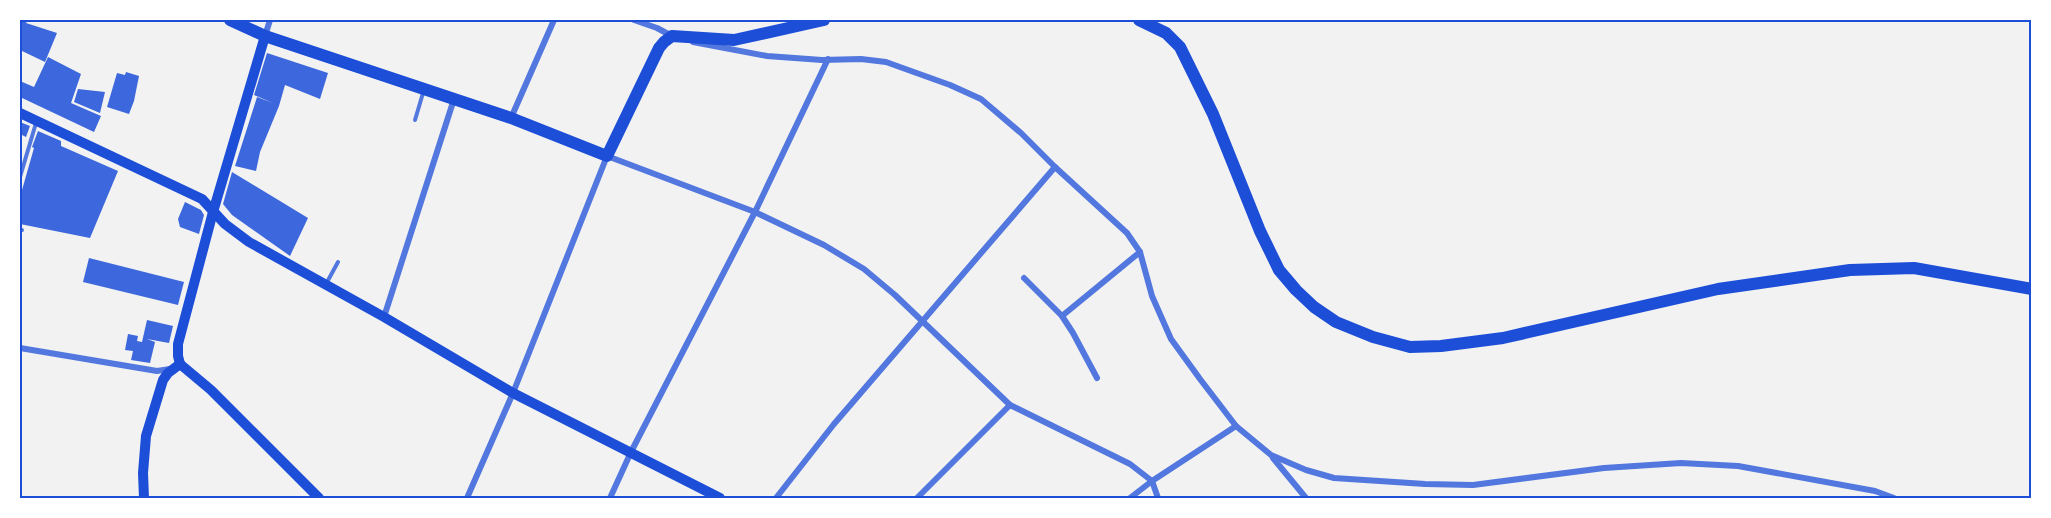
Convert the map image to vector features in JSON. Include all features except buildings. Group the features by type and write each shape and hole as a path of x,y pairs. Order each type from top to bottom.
{"main road":[{"path":"230,20 265,36 511,118 607,156 659,48 672,36 734,40 824,20"},
{"path":"1139,20 1166,33 1180,47 1213,114 1260,231 1279,270 1314,307 1336,322 1373,337 1410,347 1441,346 1503,338 1718,289 1850,270 1914,268 2031,289"},
{"path":"265,36 213,212 178,344 178,356 180,364 222,400 319,498"},
{"path":"20,113 202,199 234,232 249,242 384,317 513,393 720,498"},
{"path":"144,498 143,473 146,436 163,380 180,364"}],"street":[{"path":"265,36 270,20"},
{"path":"511,118 554,20"},
{"path":"633,20 680,40 766,56 861,59 886,63 950,85 981,99 1021,133 1127,233 1140,252 1152,296 1171,339 1236,426 1271,455 1306,498"},
{"path":"610,498 631,452 755,212 828,59"},
{"path":"384,317 454,99"},
{"path":"467,498 513,393 607,156 755,212 824,245 864,269 922,320 1010,405 1130,464 1152,481 1158,498"},
{"path":"776,498 834,424 1055,167"},
{"path":"1062,316 1140,252"},
{"path":"1024,278 1062,316 1097,378"},
{"path":"20,348 157,371 167,370 180,364"},
{"path":"917,498 1010,405"},
{"path":"1130,498 1236,426"},
{"path":"1271,455 1306,470 1334,478 1425,484 1473,485 1605,468 1681,464 1738,466 1875,491 1894,498"}],"lane":[{"path":"415,120 425,89"},
{"path":"20,177 37,121"},
{"path":"326,285 338,262"}]}
